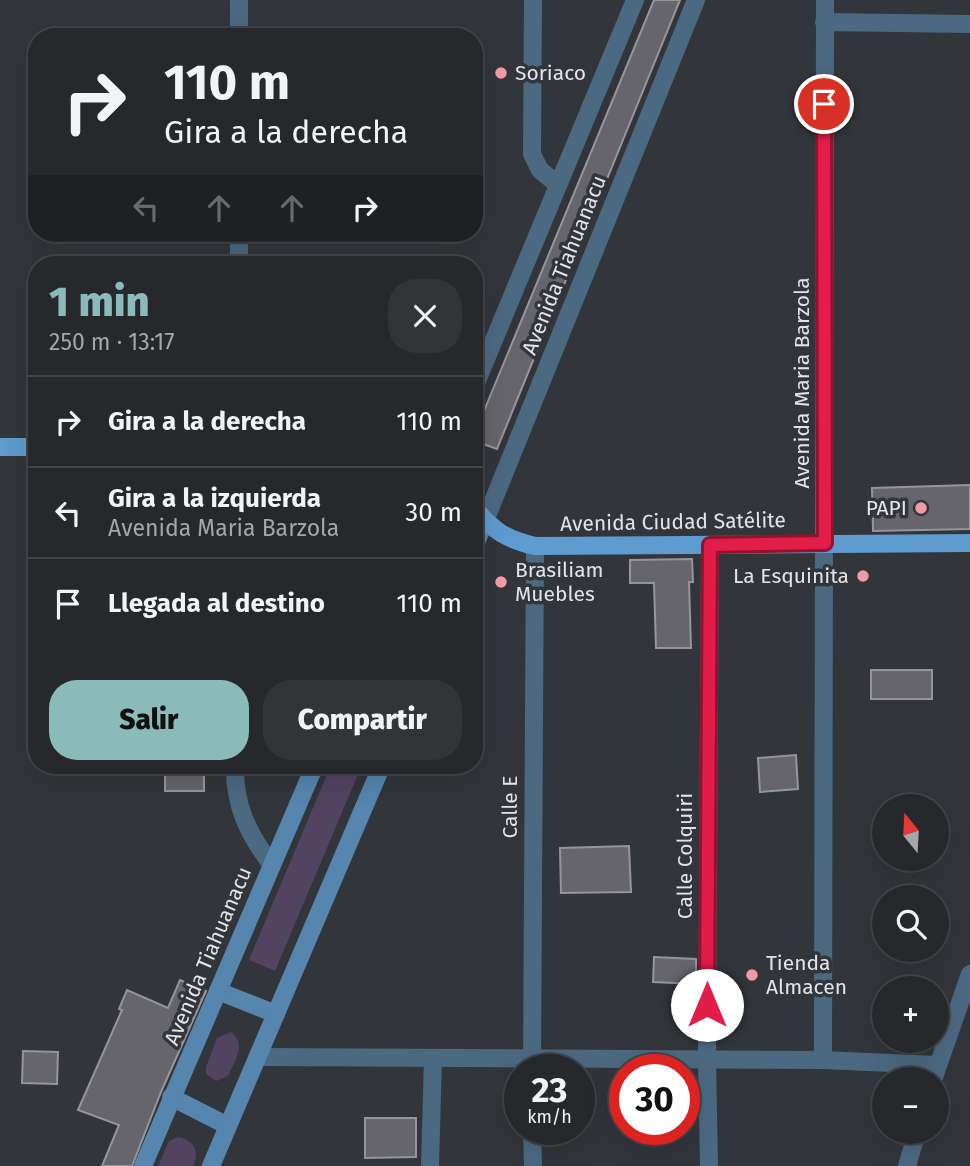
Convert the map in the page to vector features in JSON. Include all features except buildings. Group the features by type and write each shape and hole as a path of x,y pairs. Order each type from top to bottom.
{"main road":[{"path":"0,447 28,447"},
{"name":"Avenida Ciudad Satélite","path":"483,518 511,541 535,546 970,543"},
{"name":"Avenida Tiahuanacu","path":"143,1166 311,774"},
{"path":"211,1166 378,774"},
{"path":"218,991 276,1014"},
{"path":"171,1097 228,1126"}],"street":[{"path":"239,0 239,28"},
{"path":"533,0 532,155 540,170 557,184"},
{"name":"Avenida Tiahuanacu","path":"483,366 635,0"},
{"name":"Avenida Tiahuanacu","path":"483,508 696,0"},
{"name":"Avenida Maria Barzola","path":"823,1060 825,0"},
{"path":"824,22 970,24"},
{"name":"Calle Colquiri","path":"709,1166 707,1059 710,545"},
{"name":"Calle E","path":"532,1054 535,546"},
{"path":"235,774 234,787 248,831 272,865"},
{"path":"937,1067 970,974"},
{"path":"258,1057 433,1058 504,1062"},
{"path":"430,1166 433,1058"},
{"path":"595,1062 707,1059 823,1060 888,1067"},
{"path":"907,1166 913,1144"},
{"path":"532,1145 533,1166"}],"shaded area":[{"path":"327,774 358,774 275,971 249,960"},
{"path":"231,1032 238,1042 238,1053 228,1076 216,1081 206,1074 206,1067 217,1038"},
{"path":"178,1137 194,1147 196,1156 193,1166 158,1166 169,1141"}],"place":[{"name":"Soriaco","path":"501,73"},
{"name":"PAPI","path":"921,508"},
{"name":"La Esquinita","path":"863,576"},
{"name":"Brasiliam Muebles","path":"501,582"},
{"name":"Tienda Almacen","path":"752,975"}],"route":[{"path":"707,1005 710,545 825,543 824,104"}]}
